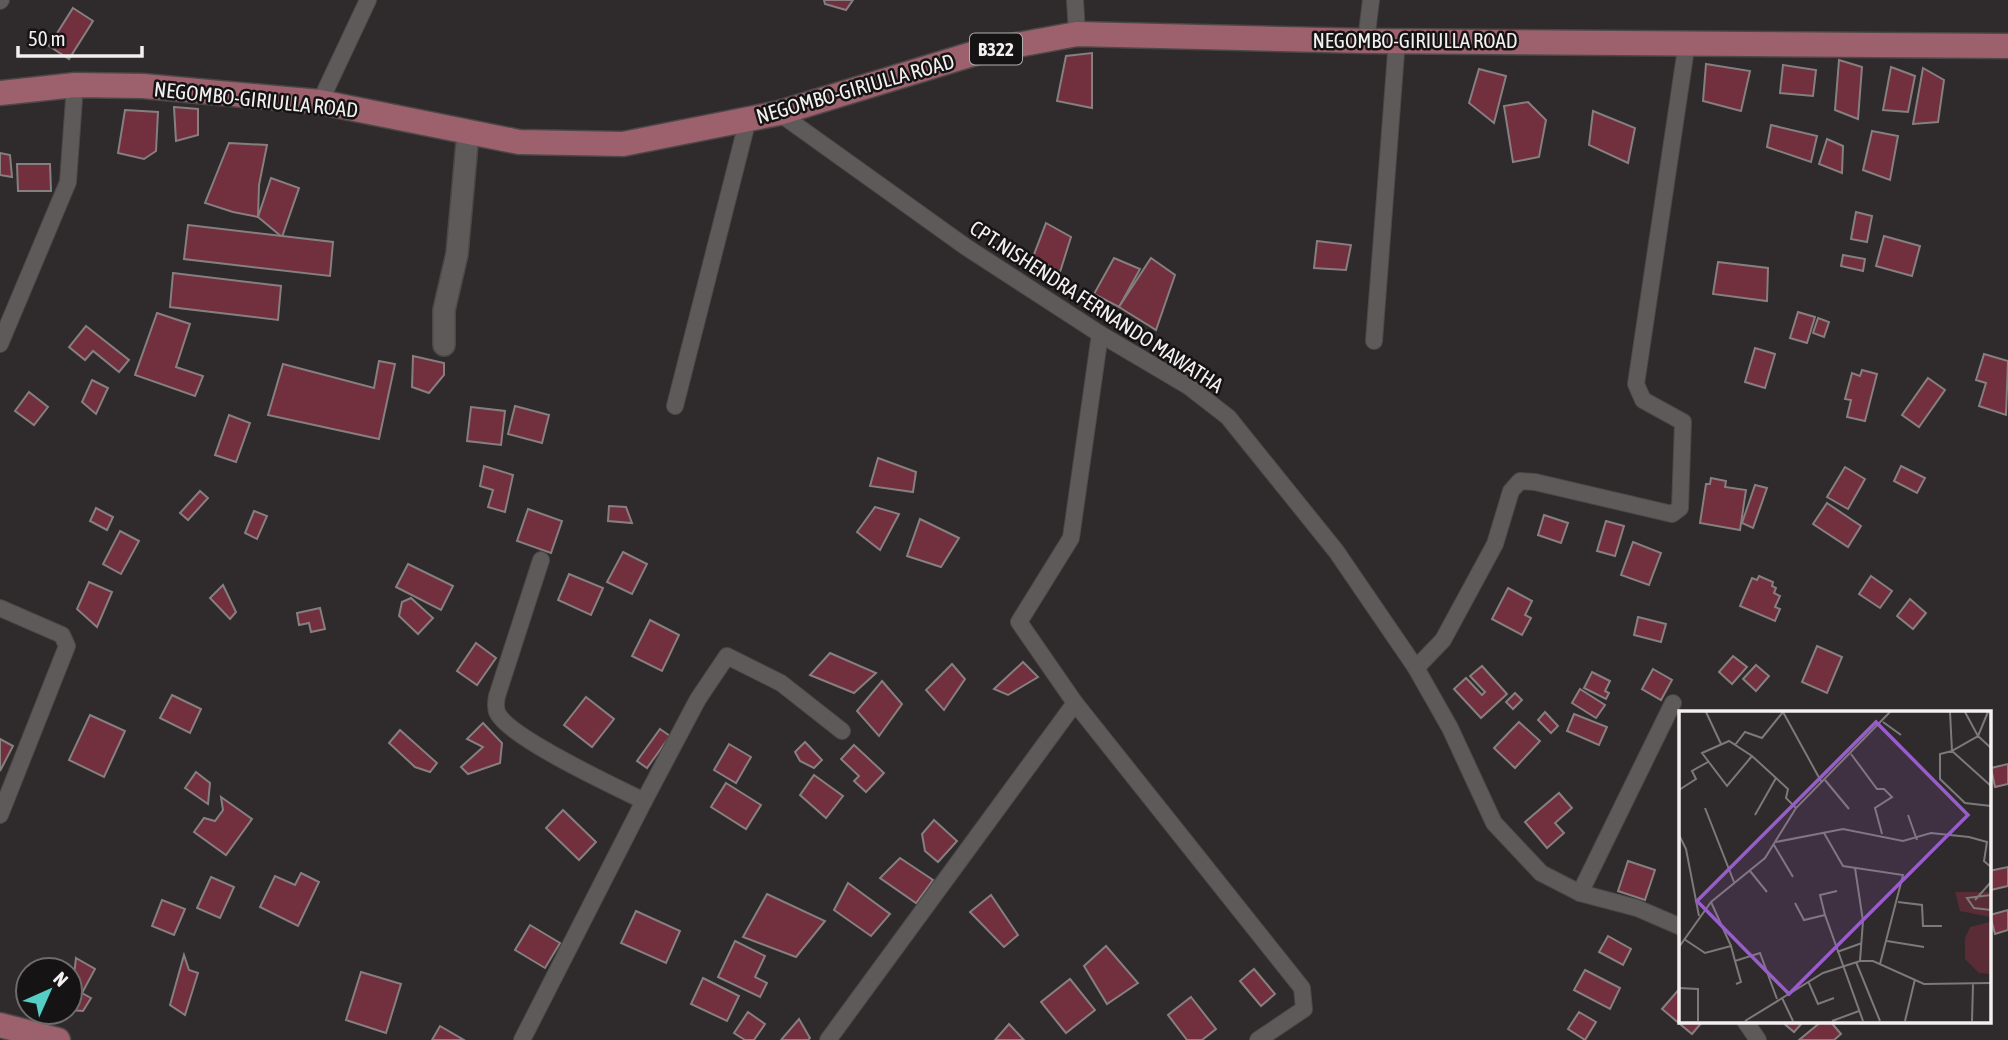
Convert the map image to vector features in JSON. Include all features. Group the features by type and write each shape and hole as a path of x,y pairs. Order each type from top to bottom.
{"main road":[{"name":"NEGOMBO-GIRIULLA ROAD","path":"0,93 75,85 143,86 320,102 519,142 623,144 779,113 979,52 1077,34 1366,41 2008,46"},
{"path":"0,1025 58,1040"}],"street":[{"path":"320,102 368,0"},
{"path":"1075,0 1077,34"},
{"path":"1366,41 1371,0"},
{"path":"1374,341 1397,40"},
{"path":"1416,668 1443,640 1495,544 1511,491 1520,481 1535,481 1672,514 1680,508 1683,422 1643,400 1636,384 1687,43"},
{"path":"0,344 68,182 75,85"},
{"name":"CPT.NISHENDRA FERNANDO MAWATHA","path":"779,113 967,247 1100,334 1188,386 1228,417 1336,551 1416,668 1450,728 1494,823 1541,873 1580,893 1637,908 1679,926"},
{"path":"675,406 748,119"},
{"path":"444,345 444,310 457,254 468,132"},
{"path":"1100,334 1071,538 1019,622 1076,703 1302,988 1304,1009 1258,1040"},
{"path":"541,560 496,696 497,712 508,726 572,765 644,801"},
{"path":"0,608 62,635 68,646 0,815"},
{"path":"522,1040 698,699 727,656 781,683 842,731"},
{"path":"828,1040 1076,703"},
{"path":"1580,893 1673,703"},
{"path":"1746,1023 1758,1040"}],"building":[{"path":"824,0 853,0 846,10 825,4"},
{"path":"73,8 93,21 69,59 49,46"},
{"path":"1092,53 1092,108 1057,101 1066,56"},
{"path":"1839,60 1862,67 1858,119 1835,110"},
{"path":"1706,64 1750,71 1741,111 1703,101"},
{"path":"1783,65 1816,70 1813,96 1780,93"},
{"path":"1891,67 1915,76 1908,112 1883,110"},
{"path":"1923,68 1944,80 1938,122 1913,124"},
{"path":"1479,69 1506,76 1494,123 1469,103"},
{"path":"1528,102 1546,120 1539,157 1513,162 1504,106"},
{"path":"174,107 198,109 198,135 176,141"},
{"path":"125,110 158,112 156,151 144,159 118,153"},
{"path":"1593,111 1635,128 1628,163 1589,145"},
{"path":"1771,125 1817,136 1811,162 1767,147"},
{"path":"1872,131 1898,136 1890,180 1863,170"},
{"path":"1827,139 1843,146 1842,173 1819,164"},
{"path":"229,143 267,145 259,185 258,217 205,203"},
{"path":"0,153 10,155 12,177 0,175"},
{"path":"17,164 50,164 51,191 18,191"},
{"path":"271,178 299,188 282,237 258,217"},
{"path":"1856,212 1872,216 1867,242 1851,239"},
{"path":"1046,223 1071,237 1060,272 1033,257"},
{"path":"188,225 333,242 330,276 184,259"},
{"path":"1884,236 1920,246 1912,276 1876,266"},
{"path":"1317,241 1351,245 1346,270 1314,268"},
{"path":"1843,255 1865,259 1863,271 1841,266"},
{"path":"1114,258 1140,269 1119,307 1094,294"},
{"path":"1151,258 1175,275 1156,330 1119,307"},
{"path":"1718,262 1768,268 1767,301 1713,294"},
{"path":"173,273 281,286 278,320 170,307"},
{"path":"1798,312 1815,317 1807,343 1790,338"},
{"path":"157,313 190,324 176,367 203,376 195,396 135,375"},
{"path":"1818,318 1829,322 1824,337 1813,333"},
{"path":"86,326 129,360 119,372 93,351 85,360 69,347"},
{"path":"1755,348 1775,354 1765,388 1745,382"},
{"path":"1984,354 2008,361 2006,415 1979,406 1986,383 1976,380"},
{"path":"413,356 444,363 444,375 429,393 412,387"},
{"path":"379,361 395,364 379,439 268,415 283,364 374,388"},
{"path":"1862,370 1877,374 1865,421 1847,417 1851,400 1845,399 1852,373 1860,376"},
{"path":"1928,378 1945,390 1919,427 1902,415"},
{"path":"92,380 108,388 96,414 82,402"},
{"path":"29,392 48,407 34,425 15,411"},
{"path":"515,406 549,415 542,443 508,434"},
{"path":"471,407 505,411 501,445 467,441"},
{"path":"229,415 250,423 236,462 215,455"},
{"path":"878,458 916,472 913,492 870,486"},
{"path":"484,466 513,475 505,512 488,507 493,490 480,486"},
{"path":"1901,466 1925,478 1917,493 1894,481"},
{"path":"1845,467 1865,479 1848,509 1827,497"},
{"path":"1711,478 1726,481 1725,487 1746,490 1740,530 1700,523 1706,484 1710,484"},
{"path":"1755,485 1767,488 1753,528 1742,523"},
{"path":"200,491 208,498 188,520 180,513"},
{"path":"1827,503 1861,526 1848,547 1813,524"},
{"path":"609,506 626,507 632,523 608,521"},
{"path":"875,507 899,514 880,550 857,532"},
{"path":"96,508 113,517 107,530 90,521"},
{"path":"528,509 562,521 551,553 517,541"},
{"path":"254,511 267,516 257,539 245,533"},
{"path":"1544,515 1568,523 1561,543 1538,535"},
{"path":"920,519 959,538 941,567 907,556"},
{"path":"1606,521 1624,526 1615,556 1597,551"},
{"path":"120,531 139,541 121,574 103,564"},
{"path":"1633,542 1661,553 1649,585 1621,575"},
{"path":"623,552 647,564 632,594 607,582"},
{"path":"408,564 453,586 441,610 396,587"},
{"path":"569,574 603,588 591,615 558,600"},
{"path":"1759,576 1773,582 1772,586 1776,588 1774,593 1780,596 1775,607 1780,609 1775,621 1740,606 1752,578 1757,580"},
{"path":"1871,576 1892,591 1880,608 1859,594"},
{"path":"89,582 112,592 97,627 77,609"},
{"path":"223,585 236,612 230,619 210,598"},
{"path":"1508,588 1532,601 1525,615 1531,618 1522,635 1492,619"},
{"path":"411,598 433,618 418,634 399,616 402,602"},
{"path":"1910,599 1926,613 1913,629 1897,616"},
{"path":"320,608 325,629 311,632 309,623 299,625 297,613"},
{"path":"1638,617 1666,624 1661,642 1634,635"},
{"path":"650,620 679,635 662,671 632,656"},
{"path":"476,643 496,658 477,685 457,671"},
{"path":"1817,646 1842,657 1827,693 1802,682"},
{"path":"830,653 876,673 854,693 810,675"},
{"path":"1733,656 1747,667 1732,684 1719,672"},
{"path":"1023,662 1038,677 1008,695 994,689"},
{"path":"952,664 965,679 944,710 926,690"},
{"path":"1756,665 1769,676 1756,691 1743,679"},
{"path":"1482,666 1507,694 1481,718 1454,689 1466,678 1482,695 1485,692 1470,676"},
{"path":"1653,669 1672,680 1661,700 1642,689"},
{"path":"1592,672 1610,681 1605,691 1609,693 1606,699 1584,688"},
{"path":"882,681 902,704 879,736 857,711"},
{"path":"1580,689 1605,705 1596,718 1572,703"},
{"path":"1515,693 1522,700 1513,709 1506,702"},
{"path":"172,695 201,709 190,733 160,718"},
{"path":"586,697 614,719 592,747 564,725"},
{"path":"1545,712 1558,726 1551,733 1538,720"},
{"path":"1574,714 1607,727 1599,745 1567,731"},
{"path":"90,715 125,731 104,777 69,760"},
{"path":"1519,722 1540,741 1515,768 1494,748"},
{"path":"483,723 502,743 500,763 468,774 461,767 483,747 467,739"},
{"path":"660,729 670,736 647,768 637,761"},
{"path":"400,730 437,763 430,772 415,767 389,743"},
{"path":"0,739 13,746 0,771"},
{"path":"805,742 822,760 814,768 800,761 795,752"},
{"path":"729,744 751,757 736,783 714,770"},
{"path":"854,745 884,773 866,792 854,781 859,776 841,759"},
{"path":"2008,764 2008,784 1995,787 1991,768"},
{"path":"196,772 210,783 208,804 185,788"},
{"path":"814,775 843,796 826,818 800,795"},
{"path":"726,783 761,805 746,829 711,807"},
{"path":"1559,793 1572,808 1555,823 1564,833 1547,848 1525,822"},
{"path":"221,797 252,819 226,855 194,832 204,818 215,821 223,810"},
{"path":"563,810 596,842 579,860 546,828"},
{"path":"934,820 957,841 938,862 925,851 922,834"},
{"path":"900,858 933,880 916,903 880,878"},
{"path":"1628,861 1655,870 1645,900 1618,891"},
{"path":"2008,867 2008,886 1991,890 1990,871"},
{"path":"301,873 319,882 298,926 260,907 275,876 295,885"},
{"path":"211,877 234,887 220,918 197,908"},
{"path":"848,883 890,914 871,936 834,910"},
{"path":"767,894 825,921 796,957 743,937"},
{"path":"991,895 1018,935 1004,947 970,912"},
{"path":"162,900 185,909 174,935 152,926"},
{"path":"2008,910 2008,930 1995,934 1990,915"},
{"path":"636,911 680,931 666,963 621,943"},
{"path":"530,925 560,943 545,968 515,950"},
{"path":"1608,936 1631,949 1623,965 1599,952"},
{"path":"735,941 765,956 755,977 767,983 760,997 718,977"},
{"path":"1106,946 1138,983 1107,1004 1084,966"},
{"path":"184,955 189,970 198,973 185,1015 170,1005"},
{"path":"84,963 95,969 84,989"},
{"path":"1254,969 1275,994 1261,1006 1240,981"},
{"path":"1585,970 1620,988 1610,1009 1574,990"},
{"path":"361,972 401,984 386,1033 346,1020"},
{"path":"703,978 739,996 727,1021 691,1004"},
{"path":"1070,979 1095,1010 1066,1033 1041,1002"},
{"path":"1679,989 1679,1023 1701,1023 1692,1034 1662,1009"},
{"path":"84,994 91,998 84,1009"},
{"path":"1191,997 1216,1029 1202,1040 1187,1040 1168,1015"},
{"path":"748,1012 765,1024 754,1040 745,1040 734,1033"},
{"path":"1579,1012 1596,1022 1585,1040 1568,1029"},
{"path":"799,1019 810,1038 781,1040"},
{"path":"1783,1023 1802,1023 1794,1032"},
{"path":"1820,1023 1832,1023 1841,1034 1834,1040 1799,1040"},
{"path":"1009,1024 1024,1040 995,1040"},
{"path":"440,1026 464,1040 432,1040"}]}
